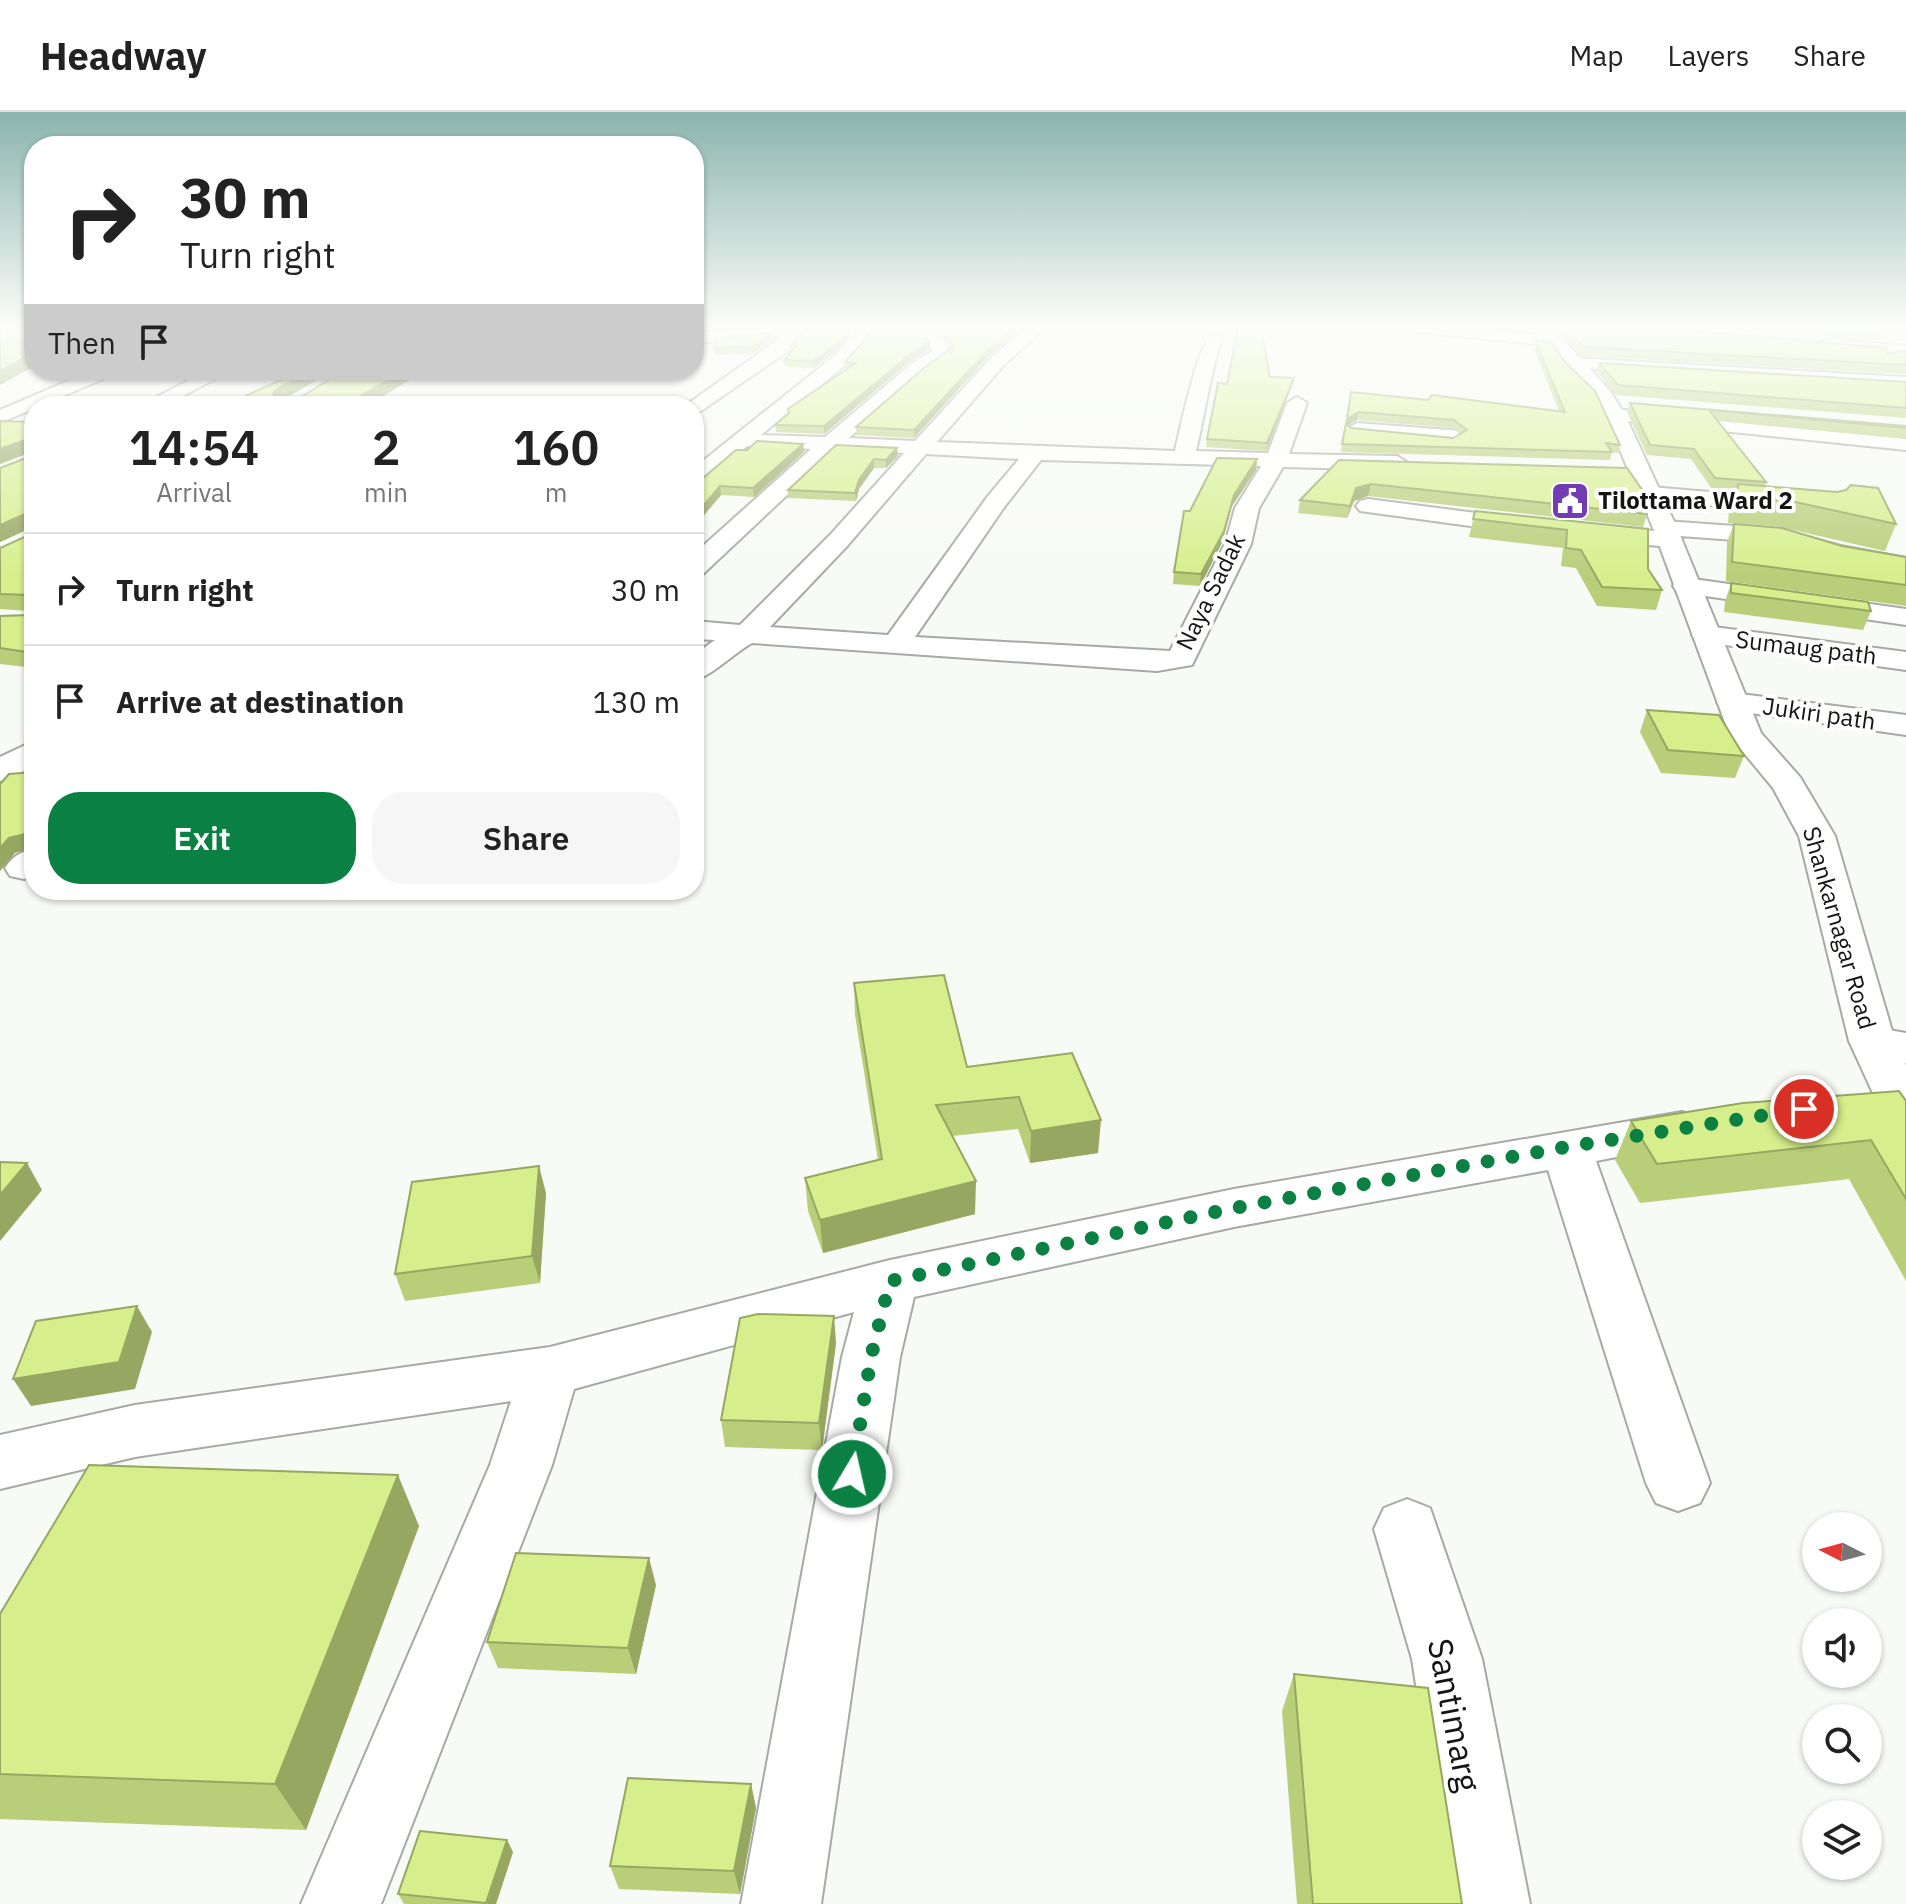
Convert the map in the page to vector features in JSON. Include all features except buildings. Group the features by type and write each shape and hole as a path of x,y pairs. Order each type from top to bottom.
{"street":[{"path":"704,471 778,411"},
{"path":"704,559 778,489 869,411"},
{"path":"704,662 749,632 955,411"},
{"path":"1184,456 1196,411"},
{"path":"1277,458 1294,411"},
{"name":"Shankarnagar Road","path":"1610,411 1627,467 1668,534 1746,736 1788,784 1817,836 1885,1079"},
{"path":"1624,411 1906,444"},
{"path":"1637,411 1906,427"},
{"path":"1357,429 1530,442"},
{"path":"743,440 1035,453 1415,464"},
{"path":"897,642 996,501 1035,453"},
{"name":"Naya Sadak","path":"704,630 1157,662 1181,659 1238,544 1247,508 1277,458"},
{"path":"1627,467 1812,507"},
{"path":"1368,506 1522,526 1776,536 1835,553 1906,566"},
{"path":"1686,586 1906,617"},
{"name":"Sumaug path","path":"1706,635 1906,661"},
{"name":"Jukiri path","path":"1733,702 1906,725"},
{"path":"0,771 24,757"},
{"path":"0,1462 135,1431 550,1371 890,1281 1234,1208 1566,1147 1724,1122"},
{"path":"1566,1147 1678,1483"},
{"path":"781,1904 871,1357 890,1281"},
{"path":"341,1904 521,1465 550,1371"},
{"path":"81,1506 135,1431"},
{"name":"Santimarg","path":"1407,1529 1447,1659 1490,1904"}],"place":[{"name":"Tilottama Ward 2","path":"1570,501"}],"route":[{"path":"852,1474 871,1357 890,1281 1234,1208 1566,1147 1804,1109"}]}
